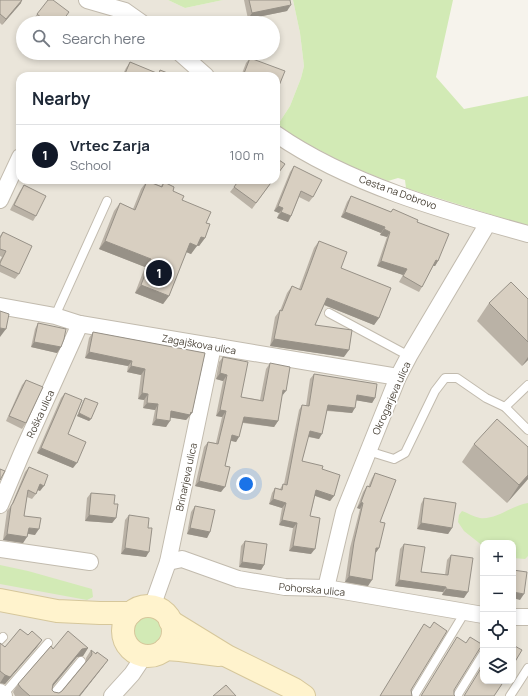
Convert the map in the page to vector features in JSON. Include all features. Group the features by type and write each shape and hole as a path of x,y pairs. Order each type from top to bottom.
{"street":[{"path":"87,0 125,11 132,16"},
{"path":"188,60 201,72"},
{"name":"Cesta na Dobrovo","path":"280,137 297,149 348,174 398,194 488,223 528,234"},
{"path":"0,198 16,165"},
{"name":"Okrogarjeva ulica","path":"326,588 344,512 398,377 488,223"},
{"name":"Zagajškova ulica","path":"0,306 55,316 80,324 300,362 398,377"},
{"name":"Roška ulica","path":"0,505 80,324"},
{"name":"Brinarjeva ulica","path":"152,607 168,562 213,346"},
{"path":"0,549 90,562"},
{"name":"Pohorska ulica","path":"168,562 182,559 238,579 278,586 326,588 480,614"},
{"path":"0,600 57,612 100,614 131,613 144,607 160,609 166,614 170,621 172,636 170,643 159,654 144,656 137,654 126,644 123,631 124,624 131,613"},
{"path":"57,612 124,638"},
{"path":"516,617 528,617"},
{"path":"170,621 227,656 294,689 304,696"},
{"path":"165,649 194,651 227,656"},
{"path":"112,696 132,674 144,656"}],"lane":[{"path":"55,316 107,201"},
{"path":"329,314 409,356"},
{"path":"368,451 394,459 406,453 435,391 445,378 457,378 486,398 505,407 528,430"},
{"path":"505,407 528,385"},
{"path":"414,696 465,612"},
{"path":"3,694 48,643"},
{"path":"457,696 480,659"},
{"path":"52,696 81,661"},
{"path":"510,696 528,668"}],"shaded area":[{"path":"0,0 168,0 185,8 223,0 293,0 300,33 304,66 290,106 280,121 280,72 16,72 16,184 280,184 280,128 348,165 406,188 528,226 528,696 0,696"}],"green space":[{"path":"168,0 223,0 185,8"},
{"path":"293,0 453,0 436,77 464,109 528,96 528,226 406,188 405,180 398,178 388,181 348,165 280,128 280,121 290,106 304,66 300,33"},
{"path":"528,503 528,556 525,559 516,558 516,540 480,540 480,544 464,531 458,522 459,515 462,511 480,518 486,518 498,515 522,504"},
{"path":"0,565 28,571 92,589 93,597 87,600 0,584"},
{"path":"147,617 157,621 161,631 157,641 147,645 137,641 133,631 137,621"}],"building":[{"path":"0,0 22,0 6,19 0,14"},
{"path":"48,0 53,0 69,12 66,16 39,16 37,14"},
{"path":"249,0 290,0 291,5 252,13"},
{"path":"249,60 255,60 285,71 280,83 280,72 245,72"},
{"path":"130,62 154,72 126,72"},
{"path":"280,161 285,164 280,171"},
{"path":"294,166 322,180 313,197 301,191 291,216 281,212 283,208 278,206"},
{"path":"146,184 154,184 162,187 163,184 168,184 174,187 173,191 184,196 182,200 211,212 206,223 210,224 205,238 201,237 197,246 190,243 169,296 141,285 151,259 105,241 120,203 135,210"},
{"path":"236,184 270,184 256,203 234,187"},
{"path":"24,185 46,196 36,216 14,205"},
{"path":"351,196 391,212 393,209 418,220 417,222 449,234 438,261 436,260 422,287 403,276 407,269 381,261 390,232 384,229 385,227 345,212"},
{"path":"3,232 32,246 19,274 0,265 6,251 0,249 0,238"},
{"path":"319,241 347,252 341,268 391,288 379,318 327,298 315,325 352,330 349,350 274,339 280,310 282,311 292,286 301,290"},
{"path":"511,282 528,299 528,342 489,303"},
{"path":"0,311 9,314 6,329 0,328"},
{"path":"38,323 66,329 61,347 34,342"},
{"path":"93,332 205,353 192,413 191,412 190,415 171,411 170,421 156,419 158,404 147,403 148,394 142,393 145,369 131,366 132,361 89,352"},
{"path":"223,357 248,362 241,397 263,401 270,363 290,367 286,391 283,390 278,421 244,417 239,437 232,435 225,466 230,467 225,487 199,481 208,442 218,444 226,411 220,410 227,375 220,373"},
{"path":"314,374 377,384 375,398 357,395 355,408 328,405 322,434 310,431 302,461 323,466 322,469 340,475 334,496 316,490 310,516 320,518 315,549 293,546 297,523 282,520 286,503 273,499 275,488 282,490 283,484 287,485 302,405 309,406"},
{"path":"26,380 43,387 26,423 9,416"},
{"path":"65,393 82,400 68,434 86,442 77,463 41,448"},
{"path":"85,398 98,403 91,419 79,413"},
{"path":"497,419 528,447 528,475 519,485 474,444"},
{"path":"29,467 48,475 44,486 40,484 36,494 28,490 24,516 41,518 39,529 29,528 27,537 7,534 11,506"},
{"path":"0,469 5,471 0,480"},
{"path":"375,473 396,480 380,522 385,523 379,548 376,548 372,580 349,576 354,542 363,503 361,502 367,486 370,487"},
{"path":"91,493 115,495 114,504 118,504 116,518 89,515"},
{"path":"424,498 456,503 452,528 421,523"},
{"path":"195,506 215,510 210,532 190,528"},
{"path":"129,515 149,518 148,528 152,528 149,552 125,548"},
{"path":"245,541 267,544 264,565 242,562"},
{"path":"404,544 425,547 421,572 448,575 451,555 473,558 468,592 399,580"},
{"path":"516,570 527,572 524,594 516,593"},
{"path":"434,622 447,631 411,690 412,696 380,696 424,624 430,628"},
{"path":"20,629 28,635 32,631 42,640 10,677 0,671 0,643 5,647"},
{"path":"68,631 88,648 82,649 53,684 52,690 54,692 59,693 62,691 91,656 91,650 96,654 97,652 108,660 79,696 30,696 18,684 51,646 53,649"},
{"path":"457,637 466,643 470,637 480,643 480,648 454,690 455,696 421,696"},
{"path":"516,647 522,650 516,660"},
{"path":"480,670 480,684 502,684 494,696 464,696"},
{"path":"226,685 236,696 213,696"}],"place":[{"name":"Vrtec Zarja","path":"159,273"}]}
